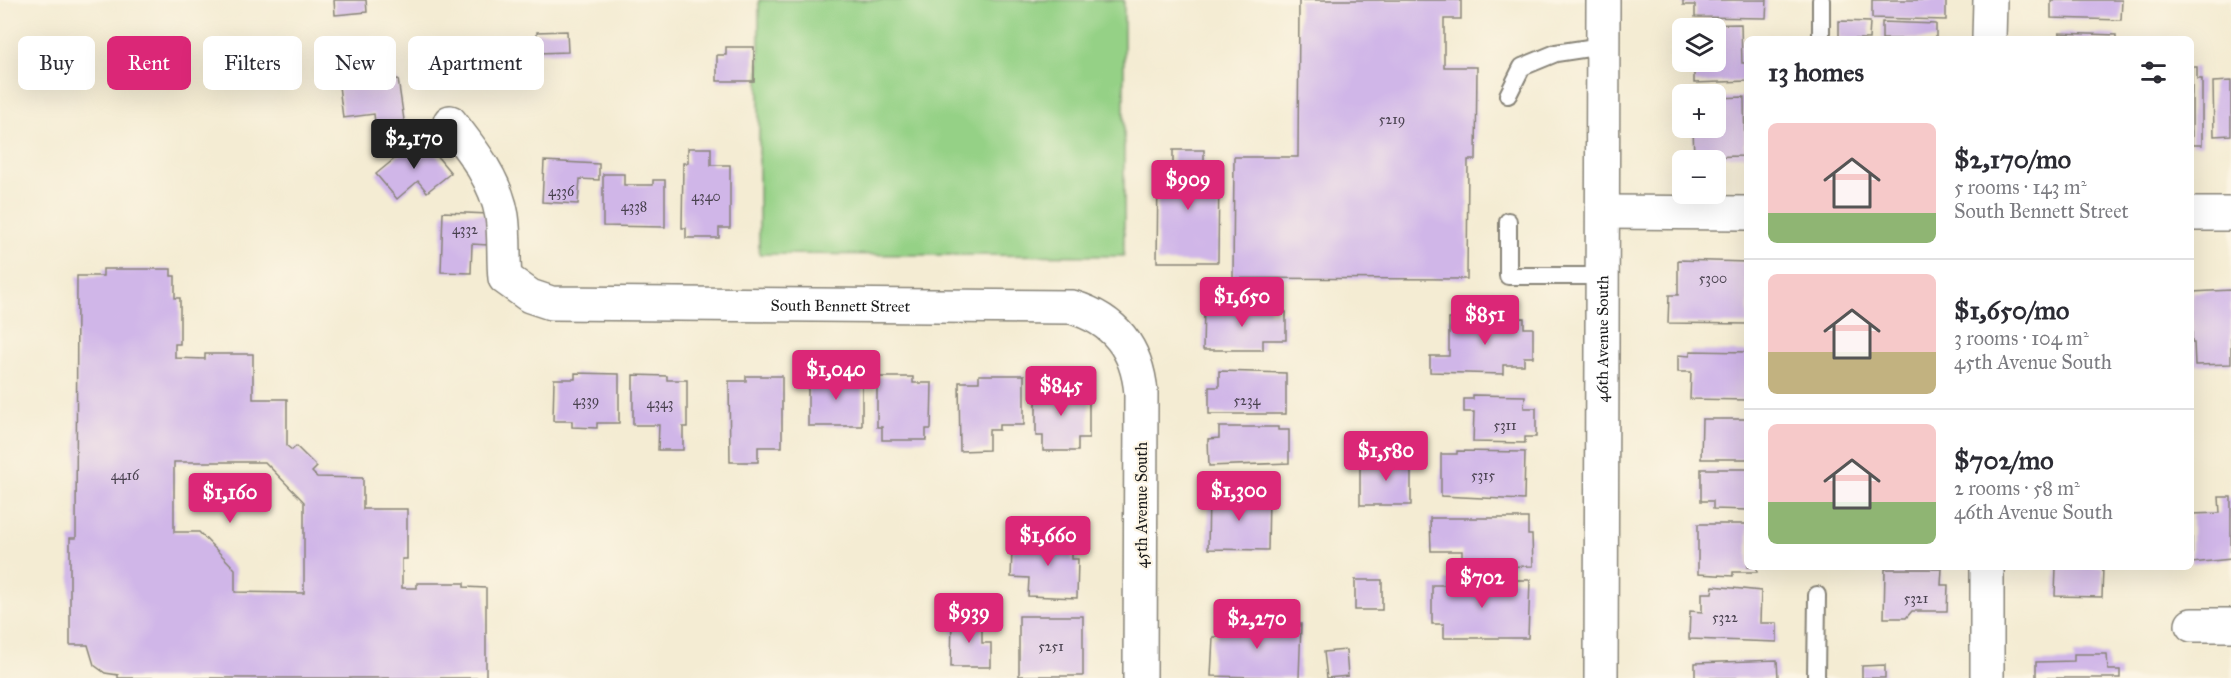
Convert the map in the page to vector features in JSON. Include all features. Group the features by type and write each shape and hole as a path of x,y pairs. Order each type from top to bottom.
{"street":[{"name":"46th Avenue South","path":"1601,678 1604,276 1603,0"},
{"path":"1989,0 1989,36"},
{"name":"South Bennett Street","path":"450,123 475,154 493,186 502,217 505,278 530,296 551,303 1072,307 1099,317 1122,336"},
{"path":"1603,212 1744,213"},
{"path":"2194,214 2231,214"},
{"name":"45th Avenue South","path":"1122,336 1132,353 1139,373 1141,393 1140,678"},
{"path":"1987,570 1987,678"},
{"path":"2192,626 2231,625"}],"lane":[{"path":"1821,0 1821,36"},
{"path":"1508,95 1522,68 1556,53 1602,46"},
{"path":"1508,221 1508,276 1604,276"},
{"path":"1816,678 1817,595"}],"green space":[{"path":"759,0 1124,0 1124,256 759,254"}],"building":[{"path":"334,0 366,0 367,12 335,15"},
{"path":"1299,0 1461,0 1461,19 1444,19 1444,67 1477,67 1476,160 1468,160 1467,279 1233,278 1234,157 1298,157"},
{"path":"1683,0 1767,0 1766,18 1695,17 1695,5 1683,5"},
{"path":"1872,0 1946,0 1946,20 1872,18"},
{"path":"2051,0 2122,0 2121,20 2051,18"},
{"path":"1839,21 1870,22 1869,36 1839,36"},
{"path":"1882,22 1936,24 1936,36 1882,36"},
{"path":"1726,24 1741,24 1744,81 1694,83 1694,72 1726,72"},
{"path":"567,31 568,52 544,53 544,36 537,36 537,32"},
{"path":"2059,33 2116,35 2116,36 2059,36"},
{"path":"726,47 754,47 754,81 717,81 717,55 726,55"},
{"path":"2194,67 2197,67 2197,79 2202,79 2202,145 2194,145"},
{"path":"396,79 398,79 405,127 376,130 374,114 343,118 340,90 396,90"},
{"path":"2231,81 2231,135 2214,136 2213,82"},
{"path":"1744,97 1744,156 1726,156 1726,150 1694,150 1693,138 1726,138 1726,98"},
{"path":"421,137 451,173 427,192 418,181 397,199 376,174"},
{"path":"688,148 711,148 711,165 730,165 730,228 719,228 719,238 686,238 686,228 682,228 683,163 688,163"},
{"path":"1173,150 1204,150 1204,172 1219,172 1218,262 1157,262 1158,172 1173,172"},
{"path":"544,161 599,164 599,180 580,179 578,204 542,202"},
{"path":"603,174 624,174 624,185 653,185 653,180 665,180 665,227 603,226"},
{"path":"443,212 489,214 488,245 472,244 471,273 441,272"},
{"path":"1678,260 1744,262 1744,324 1668,323 1669,295 1678,295"},
{"path":"103,269 171,269 171,276 175,276 175,298 180,298 180,344 175,344 175,358 205,359 205,354 253,354 253,399 287,399 287,446 292,450 296,446 317,467 312,472 317,477 363,478 363,509 407,509 407,559 402,559 402,588 417,588 417,583 464,583 464,587 486,588 486,678 118,678 118,675 105,673 94,665 88,645 70,645 70,538 76,538 77,276 103,276","holes":["174,462 265,462 304,502 304,593 235,592 235,569 199,532 174,532"]},
{"path":"2231,290 2231,364 2195,365 2194,292"},
{"path":"1204,306 1269,307 1269,312 1286,312 1286,340 1263,340 1263,350 1203,350"},
{"path":"1524,318 1524,328 1533,328 1533,357 1524,357 1524,365 1503,365 1503,374 1430,372 1430,356 1449,356 1449,319"},
{"path":"1690,351 1744,352 1744,400 1690,399 1691,372 1678,372 1678,355 1690,356"},
{"path":"1219,371 1286,373 1286,414 1209,414 1209,387 1219,387"},
{"path":"575,373 619,374 619,423 597,423 597,428 572,427 572,421 553,421 554,379 575,379"},
{"path":"633,375 667,376 667,380 687,380 687,427 683,427 683,450 658,450 659,425 633,425"},
{"path":"828,375 862,375 862,426 808,426 808,380 828,380"},
{"path":"979,375 1024,375 1024,425 999,425 999,430 989,430 989,450 960,451 959,382 979,382"},
{"path":"746,376 782,376 782,447 758,447 758,462 730,462 729,381 746,381"},
{"path":"877,377 913,377 913,383 932,383 931,429 926,429 926,440 882,440 882,427 877,427"},
{"path":"1036,385 1073,385 1073,394 1089,394 1089,438 1078,438 1078,451 1043,451 1043,436 1036,436"},
{"path":"1473,395 1525,396 1524,408 1536,408 1536,437 1525,437 1525,443 1473,442 1474,412 1464,412 1464,399 1473,399"},
{"path":"1702,419 1744,419 1744,459 1701,459"},
{"path":"1219,427 1278,427 1278,430 1289,430 1289,463 1209,466 1208,439 1219,438"},
{"path":"1457,451 1525,452 1524,500 1441,496 1441,454 1457,454"},
{"path":"1360,460 1411,460 1411,505 1360,505"},
{"path":"1701,469 1744,469 1744,510 1713,509 1713,501 1701,501"},
{"path":"1209,495 1269,495 1268,550 1208,549"},
{"path":"2219,497 2231,497 2231,559 2194,563 2194,514 2220,513"},
{"path":"1430,518 1528,518 1528,535 1532,535 1533,566 1462,567 1462,551 1431,551"},
{"path":"1698,524 1744,524 1744,570 1757,570 1757,572 1733,572 1733,576 1698,574"},
{"path":"1030,534 1072,536 1072,559 1078,559 1077,598 1028,596 1029,578 1011,577 1012,549 1030,550"},
{"path":"1885,570 1942,570 1941,585 1948,585 1947,611 1912,611 1906,618 1884,618"},
{"path":"2056,570 2103,570 2102,597 2055,596"},
{"path":"1355,580 1382,580 1382,610 1355,610"},
{"path":"1445,580 1530,580 1528,638 1444,638 1444,624 1432,624 1432,585 1445,585"},
{"path":"1713,586 1761,591 1760,623 1777,623 1777,642 1689,639 1690,611 1702,612 1702,593 1712,593"},
{"path":"1019,616 1083,616 1083,676 1019,676"},
{"path":"952,617 982,617 982,643 991,643 991,667 951,667"},
{"path":"1218,621 1301,624 1299,678 1211,676 1213,637 1217,637"},
{"path":"1346,650 1348,676 1327,678 1324,652"},
{"path":"2074,654 2107,654 2108,670 2120,670 2120,678 2036,678 2036,662 2074,661"},
{"path":"1777,660 1778,678 1695,678 1695,663"},
{"path":"1885,665 1885,678 1862,678 1862,666"}]}
